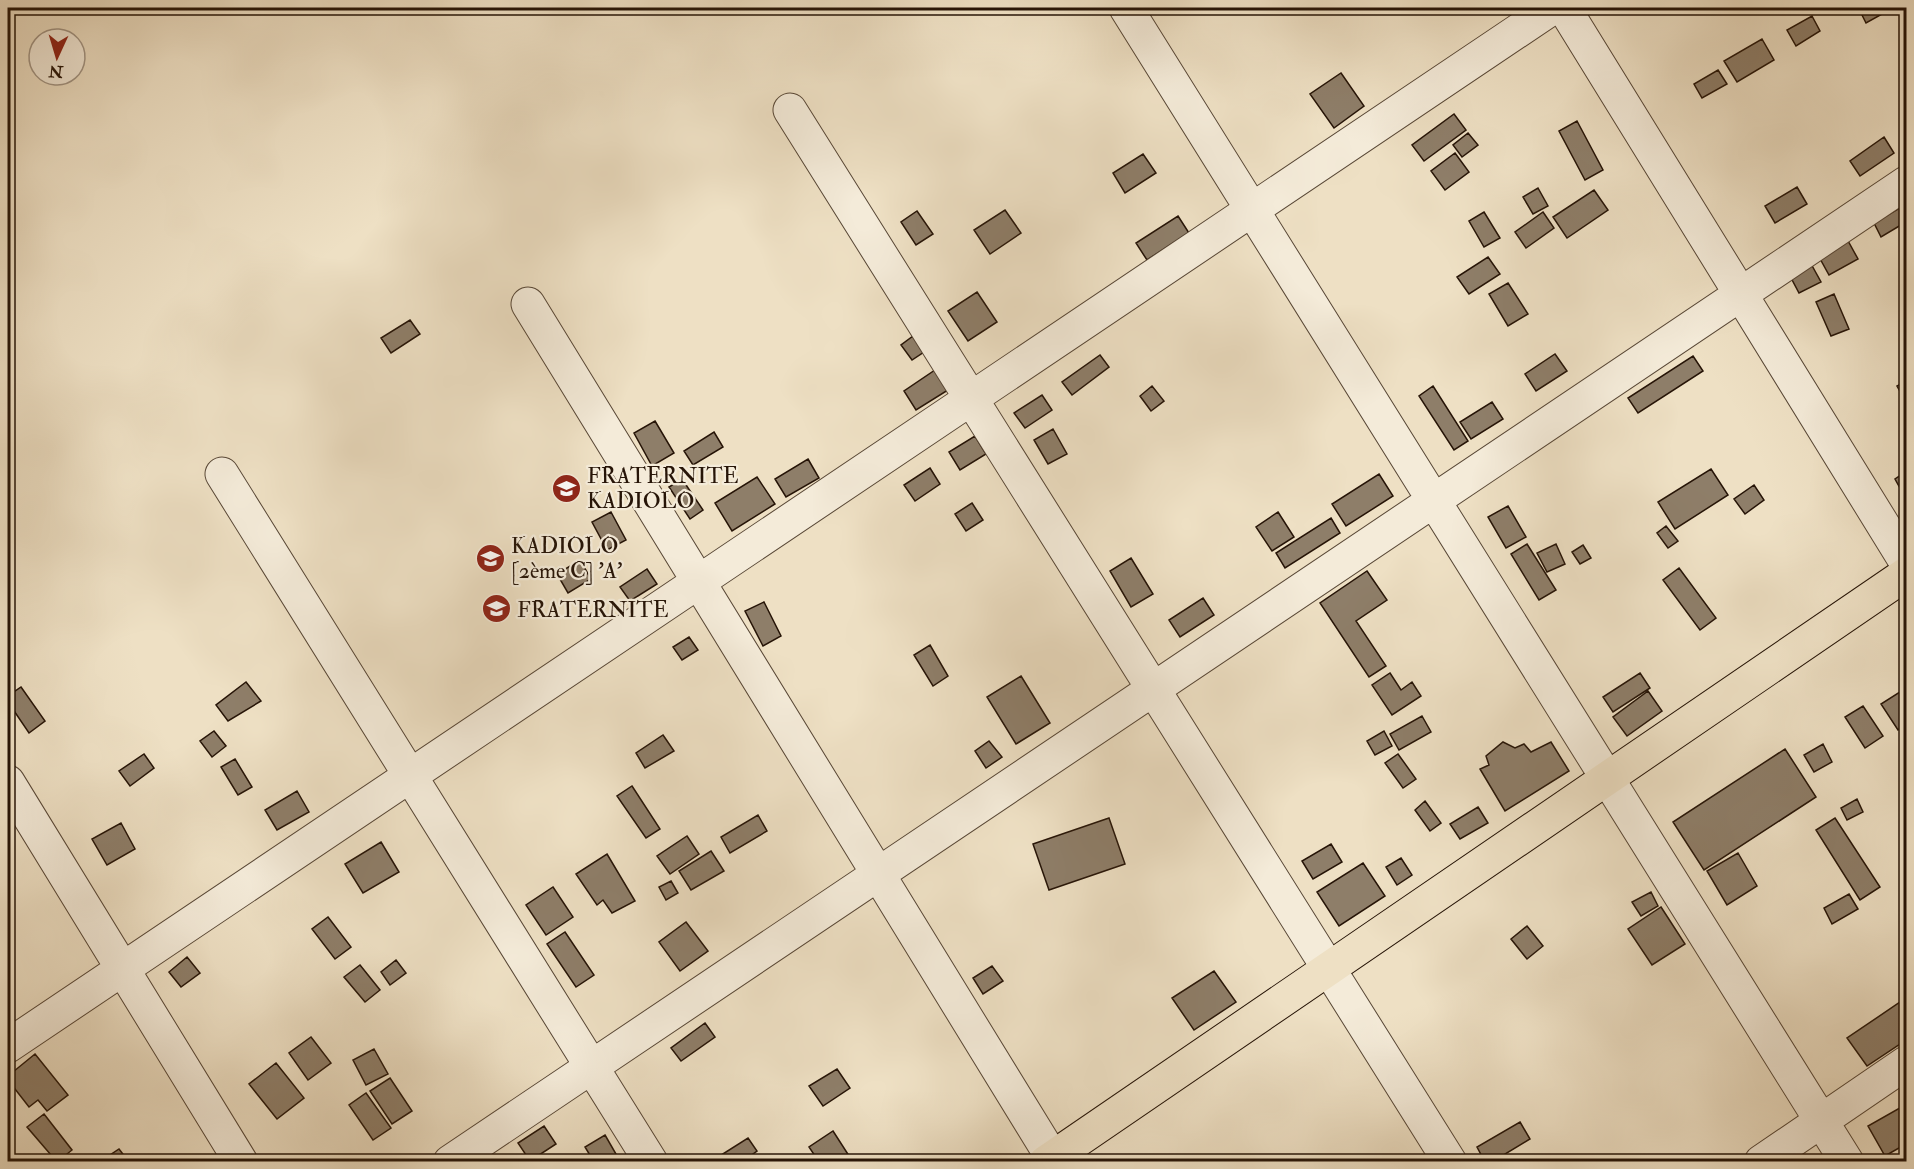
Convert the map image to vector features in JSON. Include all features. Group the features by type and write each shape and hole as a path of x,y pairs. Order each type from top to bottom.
{"main road":[{"path":"1051,1160 1906,574"}],"street":[{"path":"1126,8 1847,1161"},
{"path":"8,1046 1552,8"},
{"path":"1564,8 1906,562"},
{"path":"790,110 1450,1161"},
{"path":"450,1161 1906,183"},
{"path":"528,304 1051,1160"},
{"path":"222,474 651,1161"},
{"path":"8,782 241,1161"},
{"path":"1761,1161 1906,1063"}],"building":[{"path":"1893,8 1866,23 1859,9"},
{"path":"1812,16 1820,31 1796,46 1787,30"},
{"path":"1762,39 1774,60 1737,82 1724,61"},
{"path":"1718,70 1727,84 1702,98 1694,84"},
{"path":"1341,73 1364,106 1334,128 1310,94"},
{"path":"1454,114 1466,130 1424,161 1412,145"},
{"path":"1577,121 1603,170 1585,180 1559,131"},
{"path":"1468,133 1478,145 1462,157 1453,145"},
{"path":"1884,137 1894,153 1860,176 1850,161"},
{"path":"1455,153 1469,172 1445,190 1431,171"},
{"path":"1143,154 1156,173 1125,193 1113,173"},
{"path":"1797,187 1807,204 1775,223 1765,206"},
{"path":"1538,188 1548,206 1533,214 1523,197"},
{"path":"1594,190 1608,210 1567,238 1553,217"},
{"path":"1903,206 1906,211 1906,222 1881,237 1874,223"},
{"path":"1005,210 1021,233 990,254 974,230"},
{"path":"917,211 933,234 916,245 901,222"},
{"path":"1484,212 1500,238 1484,247 1469,221"},
{"path":"1543,212 1554,228 1526,248 1515,232"},
{"path":"1178,216 1189,233 1147,260 1136,243"},
{"path":"1847,239 1858,259 1829,275 1818,255"},
{"path":"1488,257 1500,274 1469,294 1457,277"},
{"path":"1810,262 1821,282 1799,293 1789,274"},
{"path":"1508,283 1528,314 1508,326 1489,294"},
{"path":"977,292 997,322 968,341 948,311"},
{"path":"1834,294 1849,329 1831,336 1816,302"},
{"path":"410,320 420,334 391,353 381,338"},
{"path":"913,336 924,352 912,360 901,345"},
{"path":"1555,354 1567,371 1536,391 1525,374"},
{"path":"1100,355 1109,367 1072,395 1062,382"},
{"path":"1693,356 1703,371 1638,413 1628,398"},
{"path":"935,370 948,390 916,410 904,391"},
{"path":"1906,381 1906,402 1897,386"},
{"path":"1152,386 1164,401 1151,411 1140,396"},
{"path":"1433,386 1468,441 1454,450 1419,396"},
{"path":"1042,395 1052,410 1025,428 1014,413"},
{"path":"1492,402 1503,419 1471,439 1460,422"},
{"path":"655,421 674,453 652,466 634,433"},
{"path":"1053,429 1067,454 1048,464 1034,440"},
{"path":"714,432 723,447 693,465 684,451"},
{"path":"975,436 986,454 960,470 949,452"},
{"path":"808,459 819,478 786,497 775,479"},
{"path":"930,468 940,484 915,501 904,485"},
{"path":"1711,469 1728,495 1675,529 1658,502"},
{"path":"1904,473 1906,478 1906,499 1895,479"},
{"path":"1379,474 1393,496 1346,526 1332,504"},
{"path":"757,477 775,504 732,531 715,503"},
{"path":"682,479 703,510 690,519 669,487"},
{"path":"1754,485 1764,500 1745,514 1734,499"},
{"path":"972,503 983,520 966,531 955,514"},
{"path":"1508,506 1526,537 1506,548 1488,517"},
{"path":"611,512 626,540 607,550 592,522"},
{"path":"1278,512 1294,537 1272,551 1256,527"},
{"path":"1331,518 1340,533 1285,568 1276,553"},
{"path":"1666,526 1678,541 1668,548 1657,533"},
{"path":"1527,544 1556,590 1539,600 1511,554"},
{"path":"1556,544 1565,564 1547,572 1537,553"},
{"path":"1583,545 1591,558 1580,564 1572,552"},
{"path":"1131,558 1153,594 1131,607 1110,571"},
{"path":"580,560 591,579 568,593 557,574"},
{"path":"1679,568 1716,618 1700,630 1663,580"},
{"path":"647,569 657,584 630,601 620,587"},
{"path":"1367,571 1387,600 1356,621 1386,666 1369,677 1320,603"},
{"path":"1203,598 1214,615 1180,637 1169,620"},
{"path":"764,602 781,636 763,646 745,611"},
{"path":"689,637 698,650 682,660 673,647"},
{"path":"930,645 948,676 933,686 914,655"},
{"path":"1390,673 1401,690 1412,682 1421,696 1392,715 1372,685"},
{"path":"1640,673 1650,688 1613,712 1603,697"},
{"path":"1021,676 1050,723 1016,744 987,697"},
{"path":"246,682 261,701 228,721 216,705"},
{"path":"21,687 45,721 29,733 8,702 8,696"},
{"path":"1906,688 1906,725 1898,730 1881,704"},
{"path":"1648,691 1662,711 1627,736 1613,717"},
{"path":"1863,706 1883,736 1865,748 1845,717"},
{"path":"1422,716 1431,732 1399,750 1390,734"},
{"path":"214,731 226,746 212,757 200,741"},
{"path":"1384,731 1392,746 1375,755 1367,741"},
{"path":"663,735 674,751 645,768 636,753"},
{"path":"989,741 1002,757 986,768 975,751"},
{"path":"1503,742 1515,748 1524,744 1531,752 1551,742 1569,771 1505,811 1480,769 1489,765 1486,756"},
{"path":"1823,744 1832,762 1814,772 1804,755"},
{"path":"1785,749 1816,797 1704,870 1673,822"},
{"path":"144,754 154,768 130,786 119,771"},
{"path":"1398,754 1416,779 1403,788 1385,763"},
{"path":"235,759 252,787 238,795 221,767"},
{"path":"632,786 660,829 646,838 617,796"},
{"path":"297,791 309,812 277,830 265,810"},
{"path":"1857,799 1863,812 1847,820 1841,808"},
{"path":"1425,801 1441,823 1430,831 1415,810"},
{"path":"1478,807 1488,823 1460,839 1450,824"},
{"path":"758,815 767,831 730,853 721,837"},
{"path":"1109,818 1125,864 1049,890 1033,844"},
{"path":"1835,818 1880,887 1860,900 1816,830"},
{"path":"121,823 135,849 107,865 92,839"},
{"path":"687,836 699,854 670,874 657,856"},
{"path":"381,842 399,872 363,893 345,864"},
{"path":"1331,844 1342,862 1313,879 1302,861"},
{"path":"711,851 724,871 691,890 679,871"},
{"path":"1738,853 1757,886 1727,905 1707,871"},
{"path":"607,854 635,901 612,913 603,900 597,905 576,874"},
{"path":"1401,858 1412,875 1397,885 1386,867"},
{"path":"1363,863 1385,896 1339,926 1317,892"},
{"path":"671,881 678,893 666,900 659,887"},
{"path":"553,887 573,917 546,935 526,905"},
{"path":"1651,892 1658,906 1641,916 1632,902"},
{"path":"1849,894 1858,909 1832,924 1824,908"},
{"path":"1661,907 1685,944 1652,965 1628,929"},
{"path":"328,917 351,947 335,959 312,929"},
{"path":"686,922 708,951 680,971 659,942"},
{"path":"1527,926 1543,946 1527,959 1511,939"},
{"path":"565,932 594,975 576,987 547,944"},
{"path":"187,957 200,973 181,987 169,972"},
{"path":"396,960 406,973 390,985 381,972"},
{"path":"360,965 380,990 365,1002 344,977"},
{"path":"992,966 1003,981 983,994 973,978"},
{"path":"1214,971 1236,1002 1194,1030 1172,998"},
{"path":"1906,998 1906,1040 1867,1066 1847,1038"},
{"path":"705,1023 715,1037 681,1061 671,1048"},
{"path":"311,1037 331,1063 308,1080 289,1053"},
{"path":"374,1049 388,1074 366,1085 353,1060"},
{"path":"35,1054 68,1095 47,1111 38,1100 29,1107 8,1080 8,1076"},
{"path":"276,1063 304,1098 277,1119 249,1084"},
{"path":"837,1069 850,1088 823,1106 809,1086"},
{"path":"390,1078 412,1111 392,1124 370,1091"},
{"path":"366,1093 391,1128 373,1140 349,1105"},
{"path":"1905,1105 1906,1144 1885,1156 1868,1126"},
{"path":"44,1114 72,1150 57,1162 27,1127"},
{"path":"1520,1122 1530,1139 1492,1162 1485,1162 1477,1147"},
{"path":"544,1126 556,1144 530,1161 518,1143"},
{"path":"833,1131 853,1162 819,1162 809,1147"},
{"path":"605,1135 616,1154 604,1162 594,1162 585,1147"},
{"path":"748,1138 757,1151 742,1162 721,1162 718,1157"},
{"path":"119,1149 129,1162 106,1162 104,1159"}],"place":[{"name":"FRATERNITE KADIOLO","path":"566,488"},
{"name":"KADIOLO [2ème C] 'A'","path":"490,558"},
{"name":"FRATERNITE","path":"496,609"}]}
